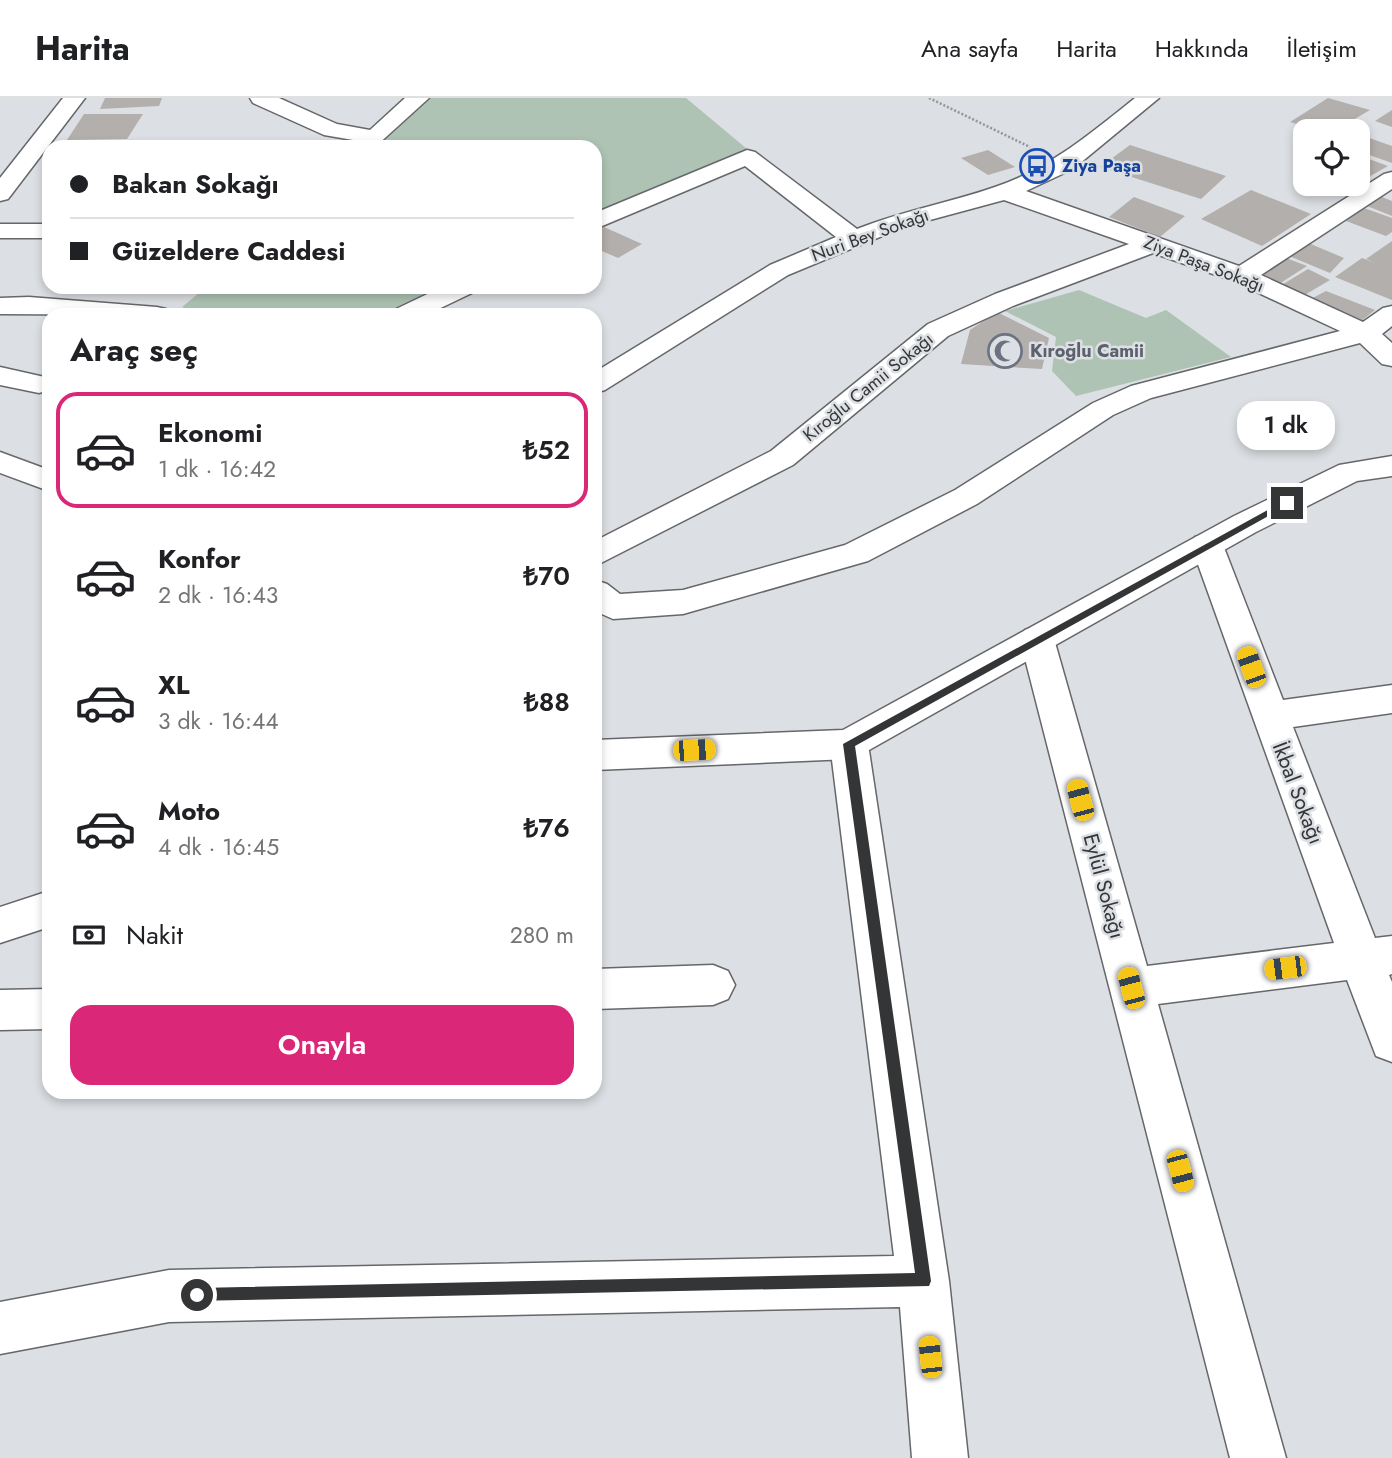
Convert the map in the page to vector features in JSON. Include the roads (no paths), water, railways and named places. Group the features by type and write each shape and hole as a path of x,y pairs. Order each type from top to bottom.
{"street":[{"path":"49,140 74,98"},
{"path":"261,98 360,140"},
{"path":"367,140 418,98"},
{"name":"Nuri Bey Sokağı","path":"602,380 779,270 895,222 1004,192 1065,164 1148,98"},
{"path":"602,219 747,156 854,239"},
{"path":"0,157 38,158"},
{"path":"0,194 38,158"},
{"path":"1242,276 1392,179"},
{"name":"Ziya Paşa Sokağı","path":"1004,192 1242,276 1365,333 1392,358"},
{"path":"0,231 42,231"},
{"name":"Kıroğlu Camii Sokağı","path":"602,551 782,458 938,330 1004,300 1153,244"},
{"path":"420,308 448,294"},
{"path":"0,306 67,308"},
{"path":"602,604 683,602 856,553 966,497 1103,409 1140,392 1365,333 1392,314"},
{"path":"0,376 39,384"},
{"path":"0,462 42,478"},
{"path":"602,755 849,744 1207,545 1350,472 1392,466"},
{"name":"İkbal Sokağı","path":"1207,545 1269,716 1377,957 1392,1041"},
{"name":"Eylül Sokağı","path":"1037,639 1258,1458"},
{"path":"1269,716 1392,699"},
{"path":"849,744 923,1281 940,1458"},
{"path":"0,925 42,911"},
{"path":"1131,988 1377,957"},
{"path":"602,989 713,985"},
{"path":"0,1010 42,1009"},
{"path":"0,1328 169,1296 923,1281"}],"place":[{"name":"Ziya Paşa","path":"1037,166"},
{"name":"Kıroğlu Camii","path":"1005,351"}]}
